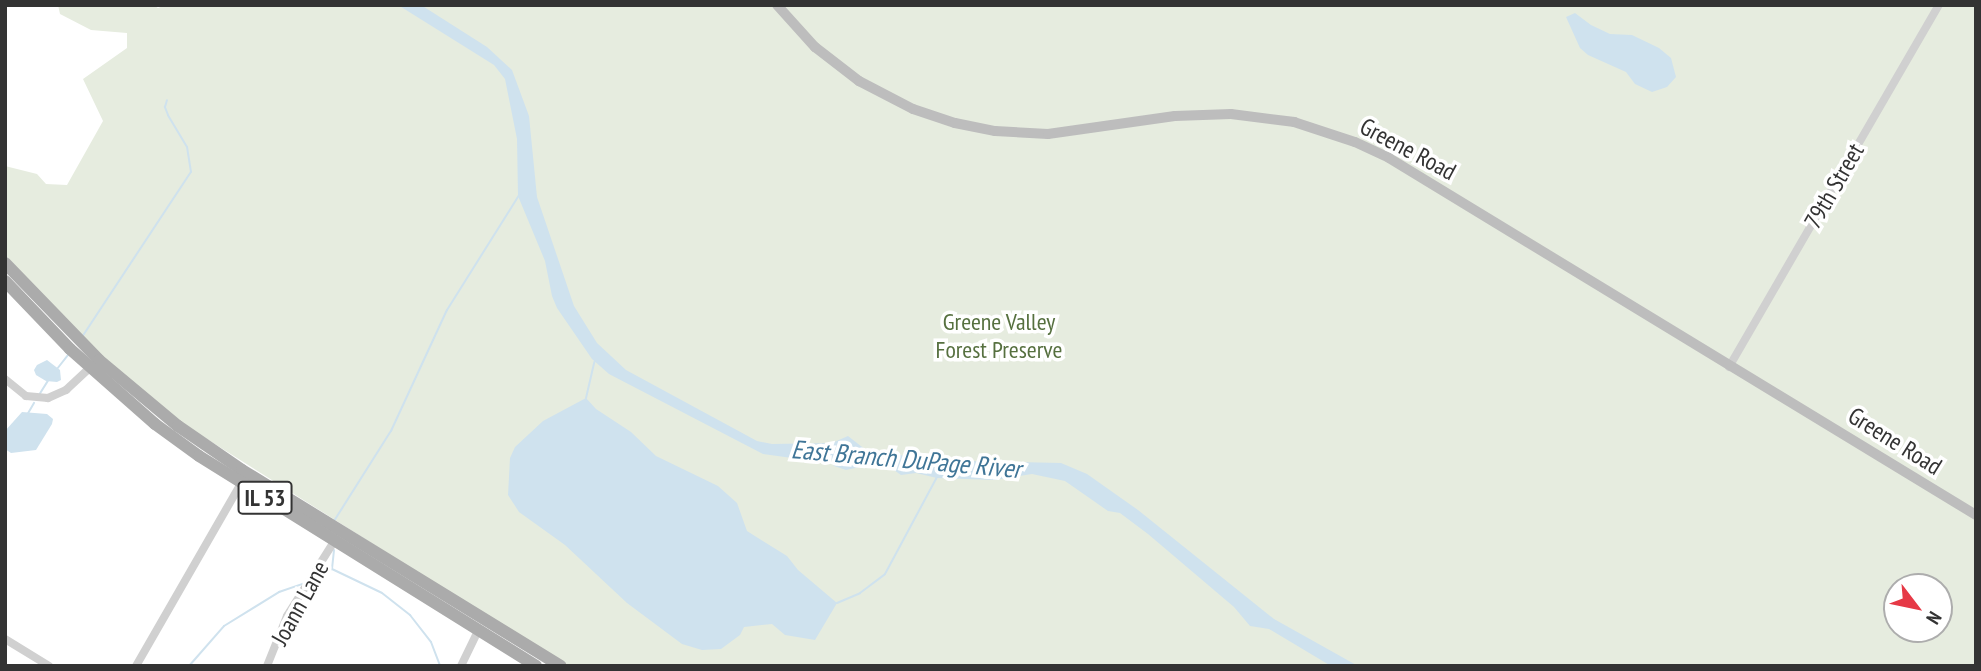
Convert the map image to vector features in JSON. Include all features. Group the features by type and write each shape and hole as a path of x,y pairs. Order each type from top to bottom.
{"main road":[{"name":"IL 53","path":"5,262 95,364"},
{"name":"IL 53","path":"5,281 155,424 561,666"},
{"name":"IL 53","path":"244,478 335,540 536,666"}],"street":[{"name":"Greene Road","path":"777,5 815,47 859,81 913,109 964,125 1012,133 1048,134 1175,116 1231,114 1274,118 1324,130 1388,158 1976,515"},
{"name":"79th Street","path":"1729,367 1939,5"},
{"path":"5,379 26,396 48,398 66,390 95,364"},
{"path":"136,666 244,478"},
{"name":"Joann Lane","path":"267,666 287,616 335,540"},
{"path":"460,666 479,629"},
{"path":"5,639 49,666"}],"green space":[{"name":"Greene Valley Forest Preserve","path":"58,5 153,5 158,8 166,5 1976,5 1976,666 566,666 180,422 87,343 5,255 5,166 37,174 46,184 67,185 103,121 83,79 127,48 127,33 91,30 60,14"}],"water":[{"name":"East Branch DuPage River","path":"398,5 421,5 487,47 512,70 529,116 537,197 574,306 597,343 626,370 757,441 772,444 832,443 848,436 871,454 897,454 917,460 1061,463 1087,474 1138,510 1274,619 1358,666 1331,666 1269,629 1250,626 1234,607 1148,534 1120,513 1108,511 1065,481 1032,474 995,480 937,478 916,473 901,475 891,468 879,469 869,465 846,470 834,466 830,457 824,456 792,458 763,454 609,374 592,359 557,308 552,296 545,261 518,196 517,139 505,79 494,65"},
{"path":"1575,13 1610,34 1632,35 1659,48 1671,58 1676,77 1667,87 1652,92 1635,84 1626,72 1588,55 1580,48 1566,17"},
{"path":"47,360 60,370 61,380 46,381 36,375 34,370 37,365"},
{"path":"586,398 596,409 631,432 656,456 718,486 737,503 747,531 787,556 798,570 837,603 815,640 785,635 772,624 744,627 740,635 721,649 702,650 682,644 627,603 565,545 519,512 508,495 510,458 515,447 543,421"},
{"path":"22,412 47,414 53,419 52,424 36,450 11,453 5,449 5,431"}],"waterway":[{"path":"82,337 191,172 187,147 168,115 165,107 167,100"},
{"path":"334,521 391,431 447,310 519,195"},
{"path":"57,369 68,355"},
{"path":"586,398 594,362"},
{"path":"39,395 49,379"},
{"path":"27,415 34,403"},
{"name":"East Branch DuPage River","path":"837,603 860,593 885,574 937,477"},
{"path":"318,577 332,569 334,550"},
{"path":"332,569 382,593 410,615 431,642 440,666"},
{"path":"189,666 224,626 279,592 305,583"}]}
